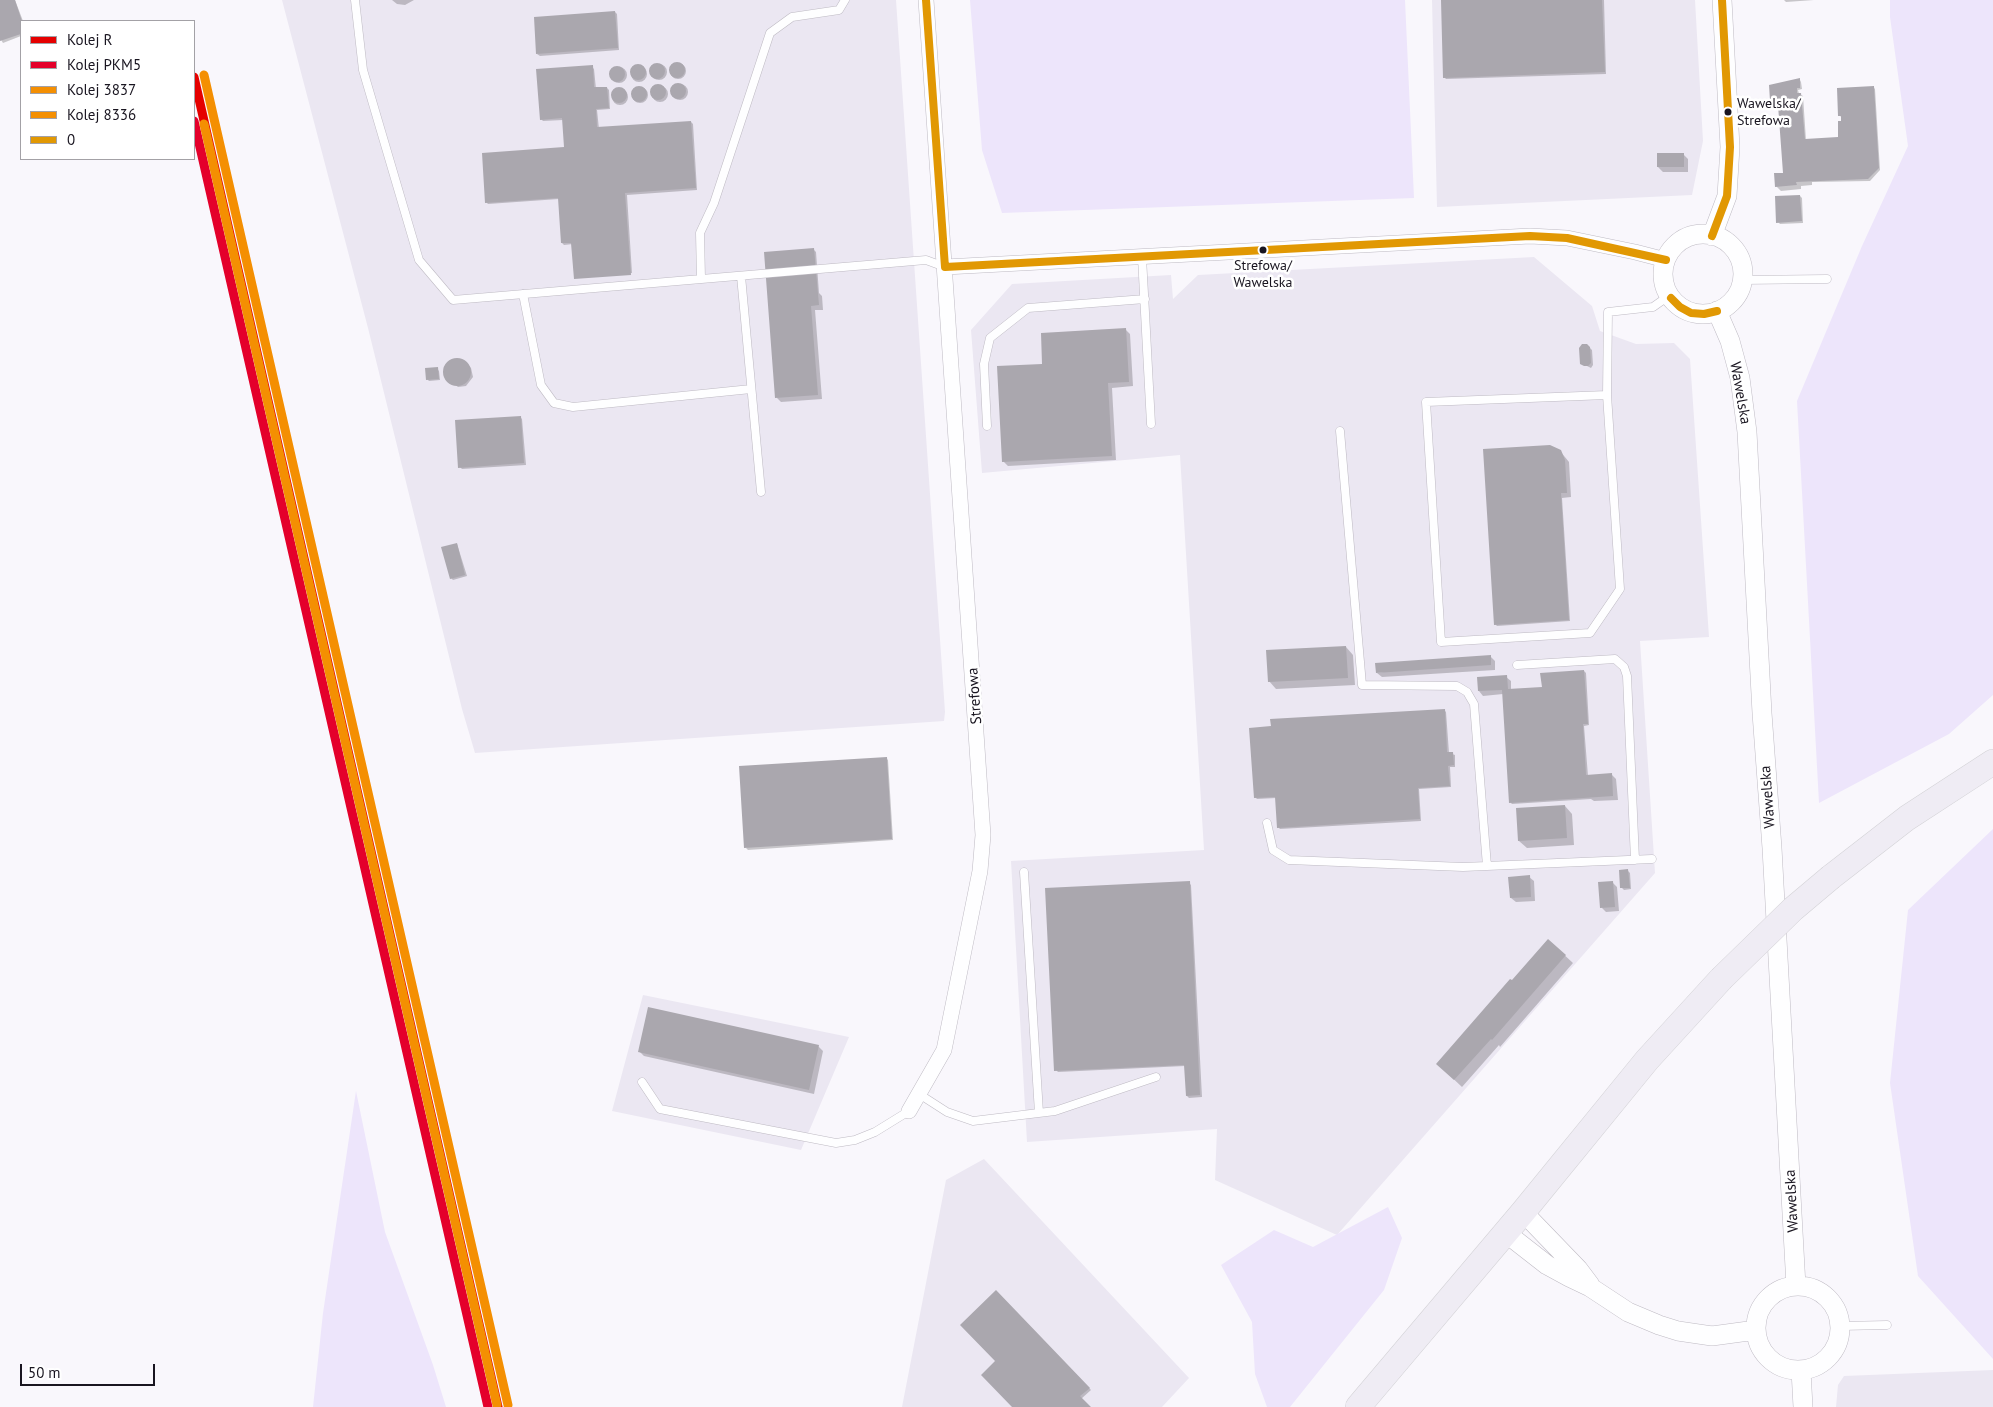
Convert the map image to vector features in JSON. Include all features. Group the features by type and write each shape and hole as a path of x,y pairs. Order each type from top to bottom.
{"highway":[{"path":"1358,1407 1506,1233 1647,1060 1721,978 1793,909 1831,876 1907,818 1993,762"}],"street":[{"name":"Strefowa","path":"909,1111 944,1050 980,871 984,835 926,0"},
{"path":"1712,236 1727,196 1730,147 1722,0"},
{"path":"1702,234 1712,236 1727,243 1738,256 1741,263 1742,280 1736,296 1725,308 1704,314 1692,312 1680,307 1670,296 1665,286 1663,273 1666,260 1670,252 1684,239 1702,234"},
{"path":"945,268 1530,236 1567,238 1666,260"},
{"name":"Wawelska","path":"1717,311 1730,341 1740,378 1747,432 1796,1286"},
{"path":"1523,1212 1578,1269 1590,1286"},
{"path":"1506,1233 1547,1265 1590,1286 1628,1312 1659,1325 1678,1331 1712,1336 1756,1330"},
{"path":"1796,1286 1808,1287 1827,1297 1834,1305 1841,1326 1840,1337 1830,1357 1821,1364 1801,1370 1790,1370 1770,1360 1760,1346 1756,1330 1761,1309 1767,1300 1786,1288 1796,1286"},
{"path":"1801,1370 1803,1407"}],"lane":[{"path":"354,0 363,70 419,260 453,300 926,260 945,268"},
{"path":"701,279 700,233 714,203 770,33 792,17 839,10 845,0"},
{"path":"1142,257 1151,424"},
{"path":"740,276 761,492"},
{"path":"1742,280 1827,279"},
{"path":"523,294 541,385 554,403 573,407 752,389"},
{"path":"1607,395 1426,402 1441,642 1590,633 1620,589 1607,395 1608,312 1653,307 1670,296"},
{"path":"987,426 984,364 990,338 1028,308 1145,299"},
{"path":"1340,431 1362,685 1457,686 1467,692 1474,704 1487,866"},
{"path":"1517,665 1615,659 1624,667 1627,676 1635,860"},
{"path":"1267,823 1273,850 1289,860 1463,867 1652,860"},
{"path":"1024,872 1039,1113"},
{"path":"919,1094 947,1112 973,1121 1055,1111 1156,1076"},
{"path":"642,1082 660,1109 836,1143 855,1140 875,1132 909,1111"},
{"path":"1841,1326 1887,1325"}],"shaded area":[{"path":"282,0 896,0 945,712 944,721 475,753 462,709 368,328"},
{"path":"970,0 1405,0 1414,198 1002,213 982,150"},
{"path":"1432,0 1695,0 1703,141 1692,195 1437,207"},
{"path":"1890,0 1993,0 1993,695 1949,734 1819,803 1797,401 1862,246 1908,146 1890,17"},
{"path":"1534,257 1592,306 1600,331 1636,344 1674,343 1690,359 1709,637 1640,641 1655,873 1337,1235 1215,1180 1217,1129 1027,1142 1011,861 1204,850 1180,455 982,473 971,330 1012,284 1171,275 1173,299 1198,275"},
{"path":"1993,829 1993,1359 1918,1276 1890,1083 1908,910"},
{"path":"643,995 849,1037 801,1150 612,1111"},
{"path":"356,1091 385,1232 433,1365 446,1407 313,1407 323,1313"},
{"path":"984,1159 1189,1378 1162,1407 902,1407 946,1180"},
{"path":"1388,1207 1402,1238 1384,1290 1290,1407 1267,1407 1255,1374 1252,1322 1221,1265 1274,1230 1313,1247"},
{"path":"1993,1370 1993,1407 1836,1407 1838,1385 1844,1376"}],"building":[{"path":"0,0 15,0 22,20 20,20 20,34 0,41"},
{"path":"1441,0 1602,0 1605,72 1443,78"},
{"path":"615,11 618,48 536,54 534,17"},
{"path":"674,62 680,62 685,67 683,76 674,78 669,73 669,67"},
{"path":"654,63 660,63 665,68 663,77 654,79 649,74 649,68"},
{"path":"635,64 641,64 646,69 644,78 635,80 630,75 630,69"},
{"path":"593,65 594,87 607,87 609,108 596,109 597,127 691,121 696,188 625,193 631,275 574,279 571,243 561,243 558,198 485,203 482,153 564,147 562,118 540,120 536,69"},
{"path":"614,66 620,66 625,71 623,80 614,82 609,77 609,71"},
{"path":"1800,78 1800,88 1797,88 1797,93 1801,93 1805,139 1838,137 1838,121 1841,121 1841,116 1838,116 1837,88 1874,86 1879,168 1868,179 1796,182 1797,185 1775,187 1774,173 1783,173 1778,105 1774,106 1774,100 1770,101 1769,85"},
{"path":"675,83 681,83 686,88 684,97 675,99 670,94 670,88"},
{"path":"655,84 661,84 666,89 664,98 655,100 650,95 650,89"},
{"path":"636,86 642,86 647,91 645,100 636,102 631,97 631,91"},
{"path":"616,87 622,87 627,92 625,101 616,103 611,98 611,92"},
{"path":"1657,153 1684,153 1684,167 1657,167"},
{"path":"1800,195 1802,221 1776,223 1775,196"},
{"path":"814,248 819,305 811,306 818,395 775,398 764,252"},
{"path":"1126,328 1129,382 1108,383 1112,456 1002,462 997,366 1042,364 1041,333"},
{"path":"1582,344 1587,344 1590,347 1591,363 1588,366 1580,364 1579,348"},
{"path":"457,358 467,362 471,372 467,382 457,386 447,382 443,372 447,362"},
{"path":"438,367 439,379 426,380 425,368"},
{"path":"521,416 524,463 458,468 455,420"},
{"path":"1550,445 1561,450 1565,460 1567,493 1561,493 1569,620 1494,625 1483,449"},
{"path":"457,543 465,575 450,579 441,547"},
{"path":"1346,646 1348,678 1268,682 1266,650"},
{"path":"1491,655 1491,665 1376,673 1375,663"},
{"path":"1584,670 1588,724 1583,724 1586,775 1612,773 1613,796 1509,803 1502,690 1478,691 1477,677 1507,675 1508,689 1542,687 1540,673"},
{"path":"1445,709 1447,752 1453,752 1454,765 1448,766 1450,786 1418,788 1420,819 1277,828 1275,797 1254,798 1249,728 1271,726 1270,719"},
{"path":"887,757 892,839 744,848 739,766"},
{"path":"1565,805 1567,838 1518,841 1516,808"},
{"path":"1628,869 1630,888 1620,888 1619,870"},
{"path":"1530,875 1531,897 1510,898 1508,877"},
{"path":"1190,881 1200,1095 1186,1096 1184,1065 1054,1071 1045,888"},
{"path":"1613,881 1615,907 1600,908 1598,882"},
{"path":"1548,939 1566,955 1492,1040 1454,1080 1436,1064 1510,979 1512,980"},
{"path":"648,1007 819,1045 809,1090 638,1052"},
{"path":"996,1290 1090,1388 1080,1396 1091,1407 1012,1407 981,1375 995,1361 960,1325"}],"rail line":[{"name":"3837","path":"204,75 508,1405"},
{"name":"R","path":"195,81 498,1407"},
{"name":"8336","path":"204,124 497,1405"},
{"name":"PKM5","path":"195,125 488,1407"}],"transit line":[{"name":"0","path":"926,0 945,267"},
{"name":"0","path":"1712,236 1727,196 1730,147 1722,0"},
{"name":"0","path":"945,267 1530,236 1567,238 1666,260"},
{"name":"0","path":"1671,298 1680,307 1691,313 1704,314 1717,311"}],"place":[{"name":"Wawelska/ Strefowa","path":"1728,112"},
{"name":"Strefowa/ Wawelska","path":"1263,250"}]}
